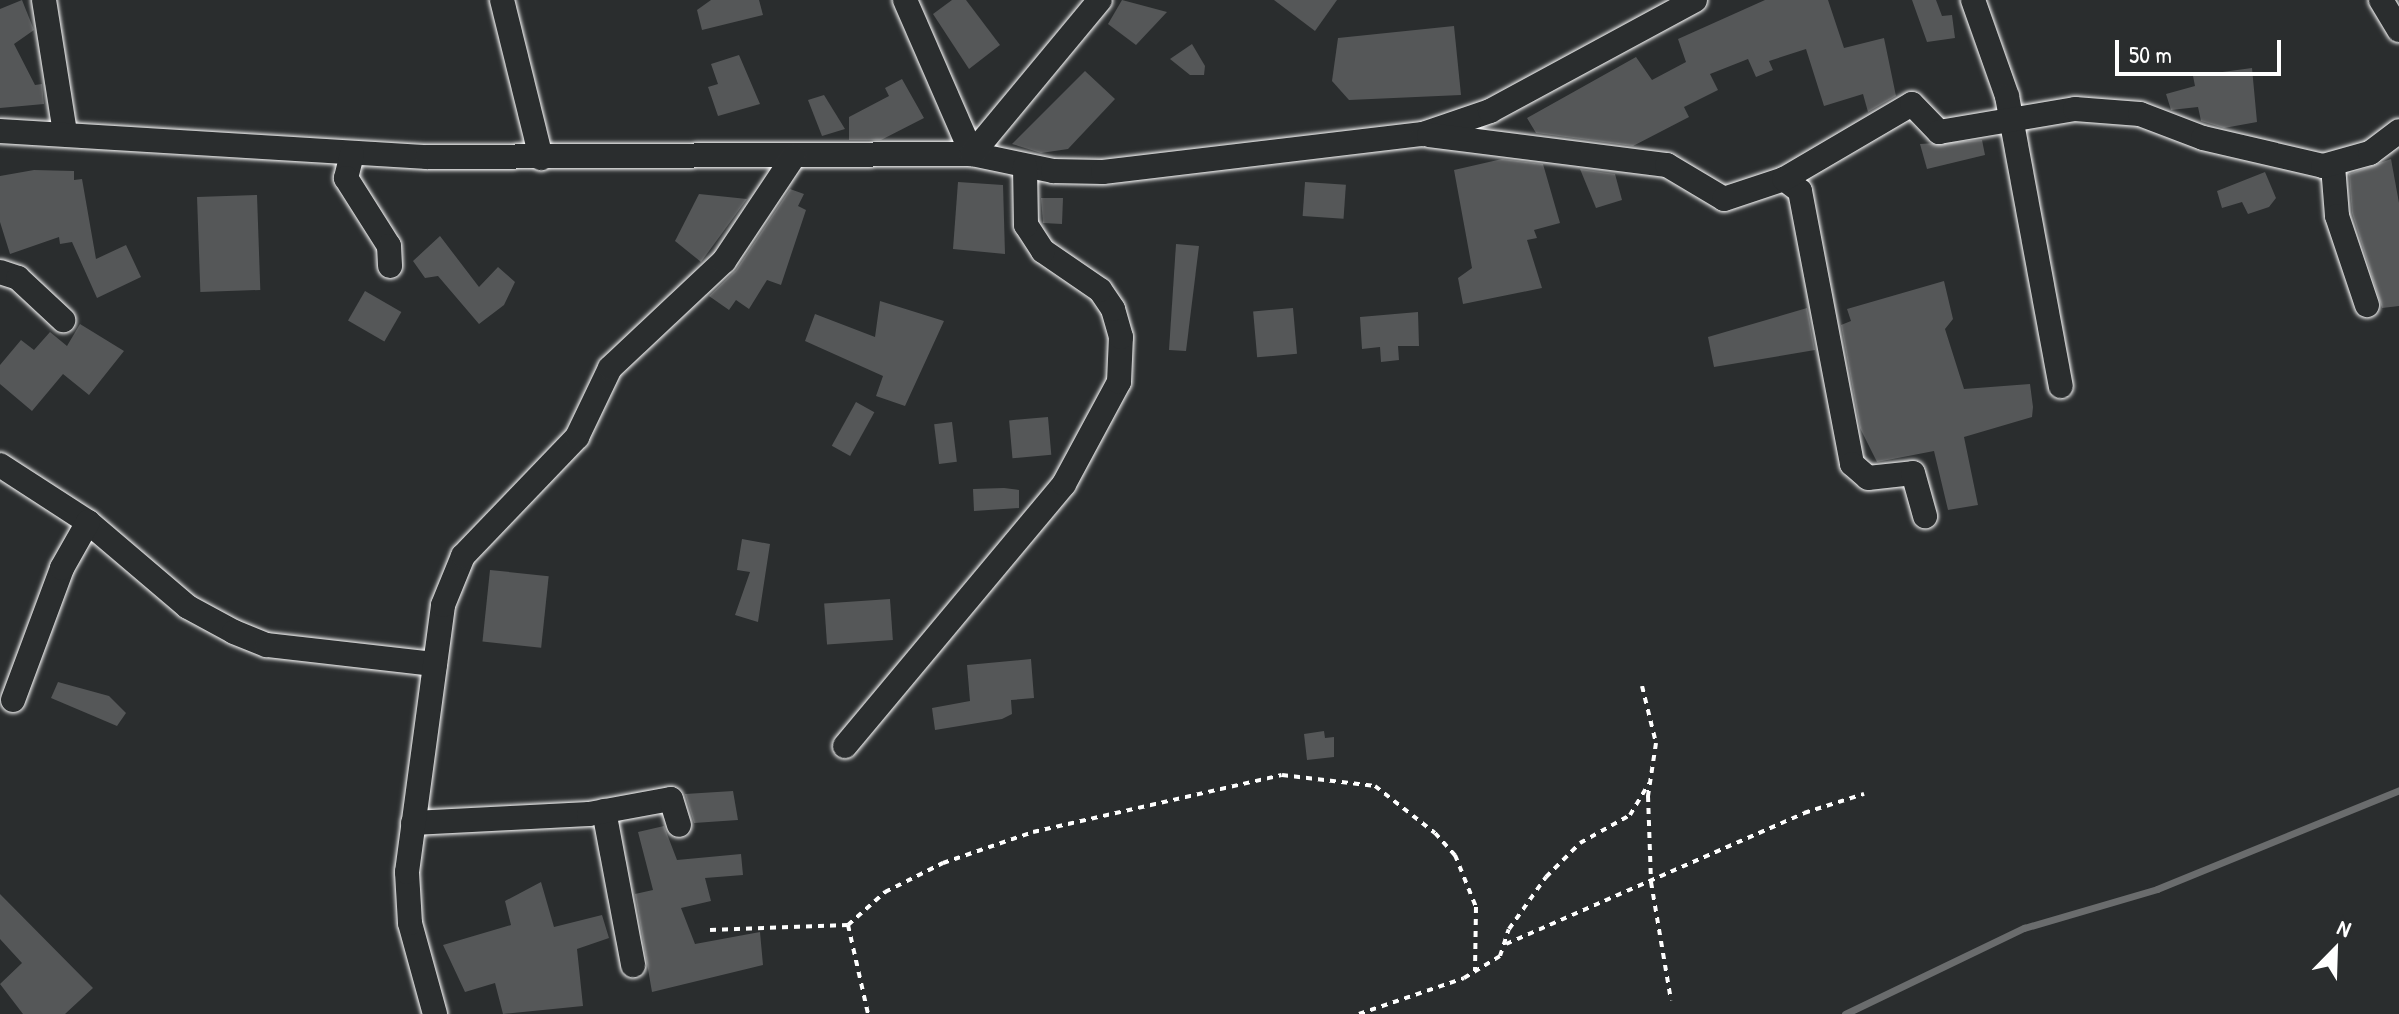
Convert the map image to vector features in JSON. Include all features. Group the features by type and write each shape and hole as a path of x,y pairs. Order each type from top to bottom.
{"street":[{"path":"44,0 65,133"},
{"path":"502,0 541,158"},
{"path":"905,0 972,154"},
{"path":"972,154 1100,0"},
{"path":"0,131 352,154 541,158 972,154 1025,166 1103,172 1423,134 1490,111 1695,0"},
{"path":"1973,0 2007,96 2009,124 2061,386"},
{"path":"2381,0 2399,30"},
{"path":"1423,134 1667,165 1724,199 1784,179 1906,106 1920,106 1929,128 1939,132 2102,109 2333,166 2399,131"},
{"path":"352,154 346,178 389,246 390,266"},
{"path":"435,1014 410,923 413,823 443,605 463,556 577,437 610,368 724,261 794,156"},
{"path":"845,746 1064,484 1119,382 1122,347 1113,309 1100,290 1043,251 1026,225 1025,166"},
{"path":"2333,166 2337,216 2367,305"},
{"path":"1784,179 1800,191 1852,464 1868,478 1913,473 1925,516"},
{"path":"0,272 18,278 63,320"},
{"path":"0,465 88,522 188,607 234,632 267,645 435,664"},
{"path":"13,700 62,568 88,522"},
{"path":"413,823 604,811 671,799 679,825"},
{"path":"604,811 633,965"}],"path":[{"path":"1642,686 1656,743 1649,783 1651,882 1671,1000"},
{"path":"710,930 848,925 885,892 943,863 1033,832 1282,775 1375,786 1435,833 1455,855 1476,907 1475,971"},
{"path":"1506,944 1546,877 1580,843 1630,815 1649,783"},
{"path":"1359,1014 1475,971 1506,944 1864,794"},
{"path":"848,925 868,1014"}],"building":[{"path":"22,0 34,30 14,44 35,85 42,84 44,104 0,108 0,9"},
{"path":"711,0 759,0 763,15 702,30 697,10"},
{"path":"952,0 966,0 1000,45 969,69 933,14"},
{"path":"1122,0 1167,12 1136,45 1108,24"},
{"path":"1274,0 1337,0 1315,31"},
{"path":"1765,0 1828,0 1844,48 1884,38 1896,96 1868,112 1863,94 1824,106 1806,49 1769,61 1773,70 1756,77 1748,59 1710,74 1718,90 1684,107 1689,117 1633,146 1536,133 1527,118 1636,57 1652,80 1686,62 1678,39"},
{"path":"1912,0 1936,0 1942,16 1952,15 1955,38 1927,42"},
{"path":"1454,26 1461,95 1349,100 1332,81 1338,38"},
{"path":"1192,44 1205,66 1204,75 1190,75 1170,59"},
{"path":"739,55 760,104 718,116 708,87 718,84 711,64"},
{"path":"2252,68 2257,122 2224,128 2201,121 2198,107 2171,110 2166,94 2195,86 2193,76"},
{"path":"1085,71 1115,99 1068,149 1041,153 1012,144"},
{"path":"902,79 924,118 881,140 849,140 849,117 889,96 885,88"},
{"path":"824,95 845,129 822,136 808,100"},
{"path":"1982,140 1985,155 1927,169 1920,144"},
{"path":"1502,159 1543,164 1560,223 1534,230 1537,238 1527,240 1542,288 1463,304 1458,278 1472,268 1454,170"},
{"path":"2391,159 2399,203 2399,306 2382,308 2352,213 2349,174"},
{"path":"1580,169 1615,174 1622,200 1596,208"},
{"path":"34,170 74,171 74,180 82,179 96,259 126,245 141,277 97,298 72,242 60,244 59,237 10,254 0,222 0,176"},
{"path":"2265,172 2276,198 2269,207 2248,214 2242,202 2222,208 2217,191"},
{"path":"958,182 1003,185 1005,254 953,249"},
{"path":"1305,182 1346,185 1344,219 1303,216"},
{"path":"790,189 804,194 798,206 806,210 781,285 767,280 749,309 736,300 729,310 709,296 736,270"},
{"path":"699,194 747,199 701,262 675,241"},
{"path":"257,195 260,290 200,292 197,197"},
{"path":"1041,198 1063,198 1062,224 1043,223"},
{"path":"440,236 479,287 498,267 515,282 504,305 479,324 438,276 425,278 413,261"},
{"path":"1176,244 1199,246 1186,351 1169,350"},
{"path":"1944,281 1953,319 1945,329 1964,389 2030,384 2033,407 2032,417 1964,437 1978,505 1948,510 1934,451 1877,462 1860,428 1841,325 1851,321 1847,309"},
{"path":"365,291 401,312 384,341 348,320"},
{"path":"880,301 944,321 905,406 876,396 883,376 805,341 815,314 875,337"},
{"path":"1293,308 1297,354 1257,357 1253,311"},
{"path":"1807,308 1815,350 1714,367 1708,337"},
{"path":"1418,312 1419,346 1398,346 1399,360 1381,362 1380,347 1362,349 1360,317"},
{"path":"80,324 124,351 89,395 63,374 32,411 0,384 0,365 21,340 34,350 50,332 67,346"},
{"path":"856,402 874,412 850,456 832,446"},
{"path":"1048,417 1051,455 1012,458 1009,420"},
{"path":"952,422 957,462 939,464 934,424"},
{"path":"973,489 1019,490 1019,508 974,511"},
{"path":"742,539 770,544 758,622 735,615 750,572 737,570"},
{"path":"490,570 549,576 541,648 482,642"},
{"path":"890,599 893,640 827,645 824,604"},
{"path":"1031,659 1034,698 1011,700 1012,714 1002,719 935,730 932,708 970,701 967,665"},
{"path":"58,682 109,696 126,713 117,726 51,698"},
{"path":"1324,731 1325,738 1334,737 1334,757 1307,760 1304,734"},
{"path":"733,791 738,820 694,823 685,794"},
{"path":"664,826 677,860 741,854 743,875 705,878 711,901 681,908 695,944 760,932 763,965 652,992 635,894 653,890 638,832"},
{"path":"541,882 554,927 602,915 609,938 577,949 583,1006 503,1014 495,983 465,992 443,945 511,925 505,901"},
{"path":"0,894 93,988 65,1014 23,1014 0,984 22,963 0,939"}],"waterway":[{"path":"1845,1014 2024,928 2157,889 2399,790"}]}
